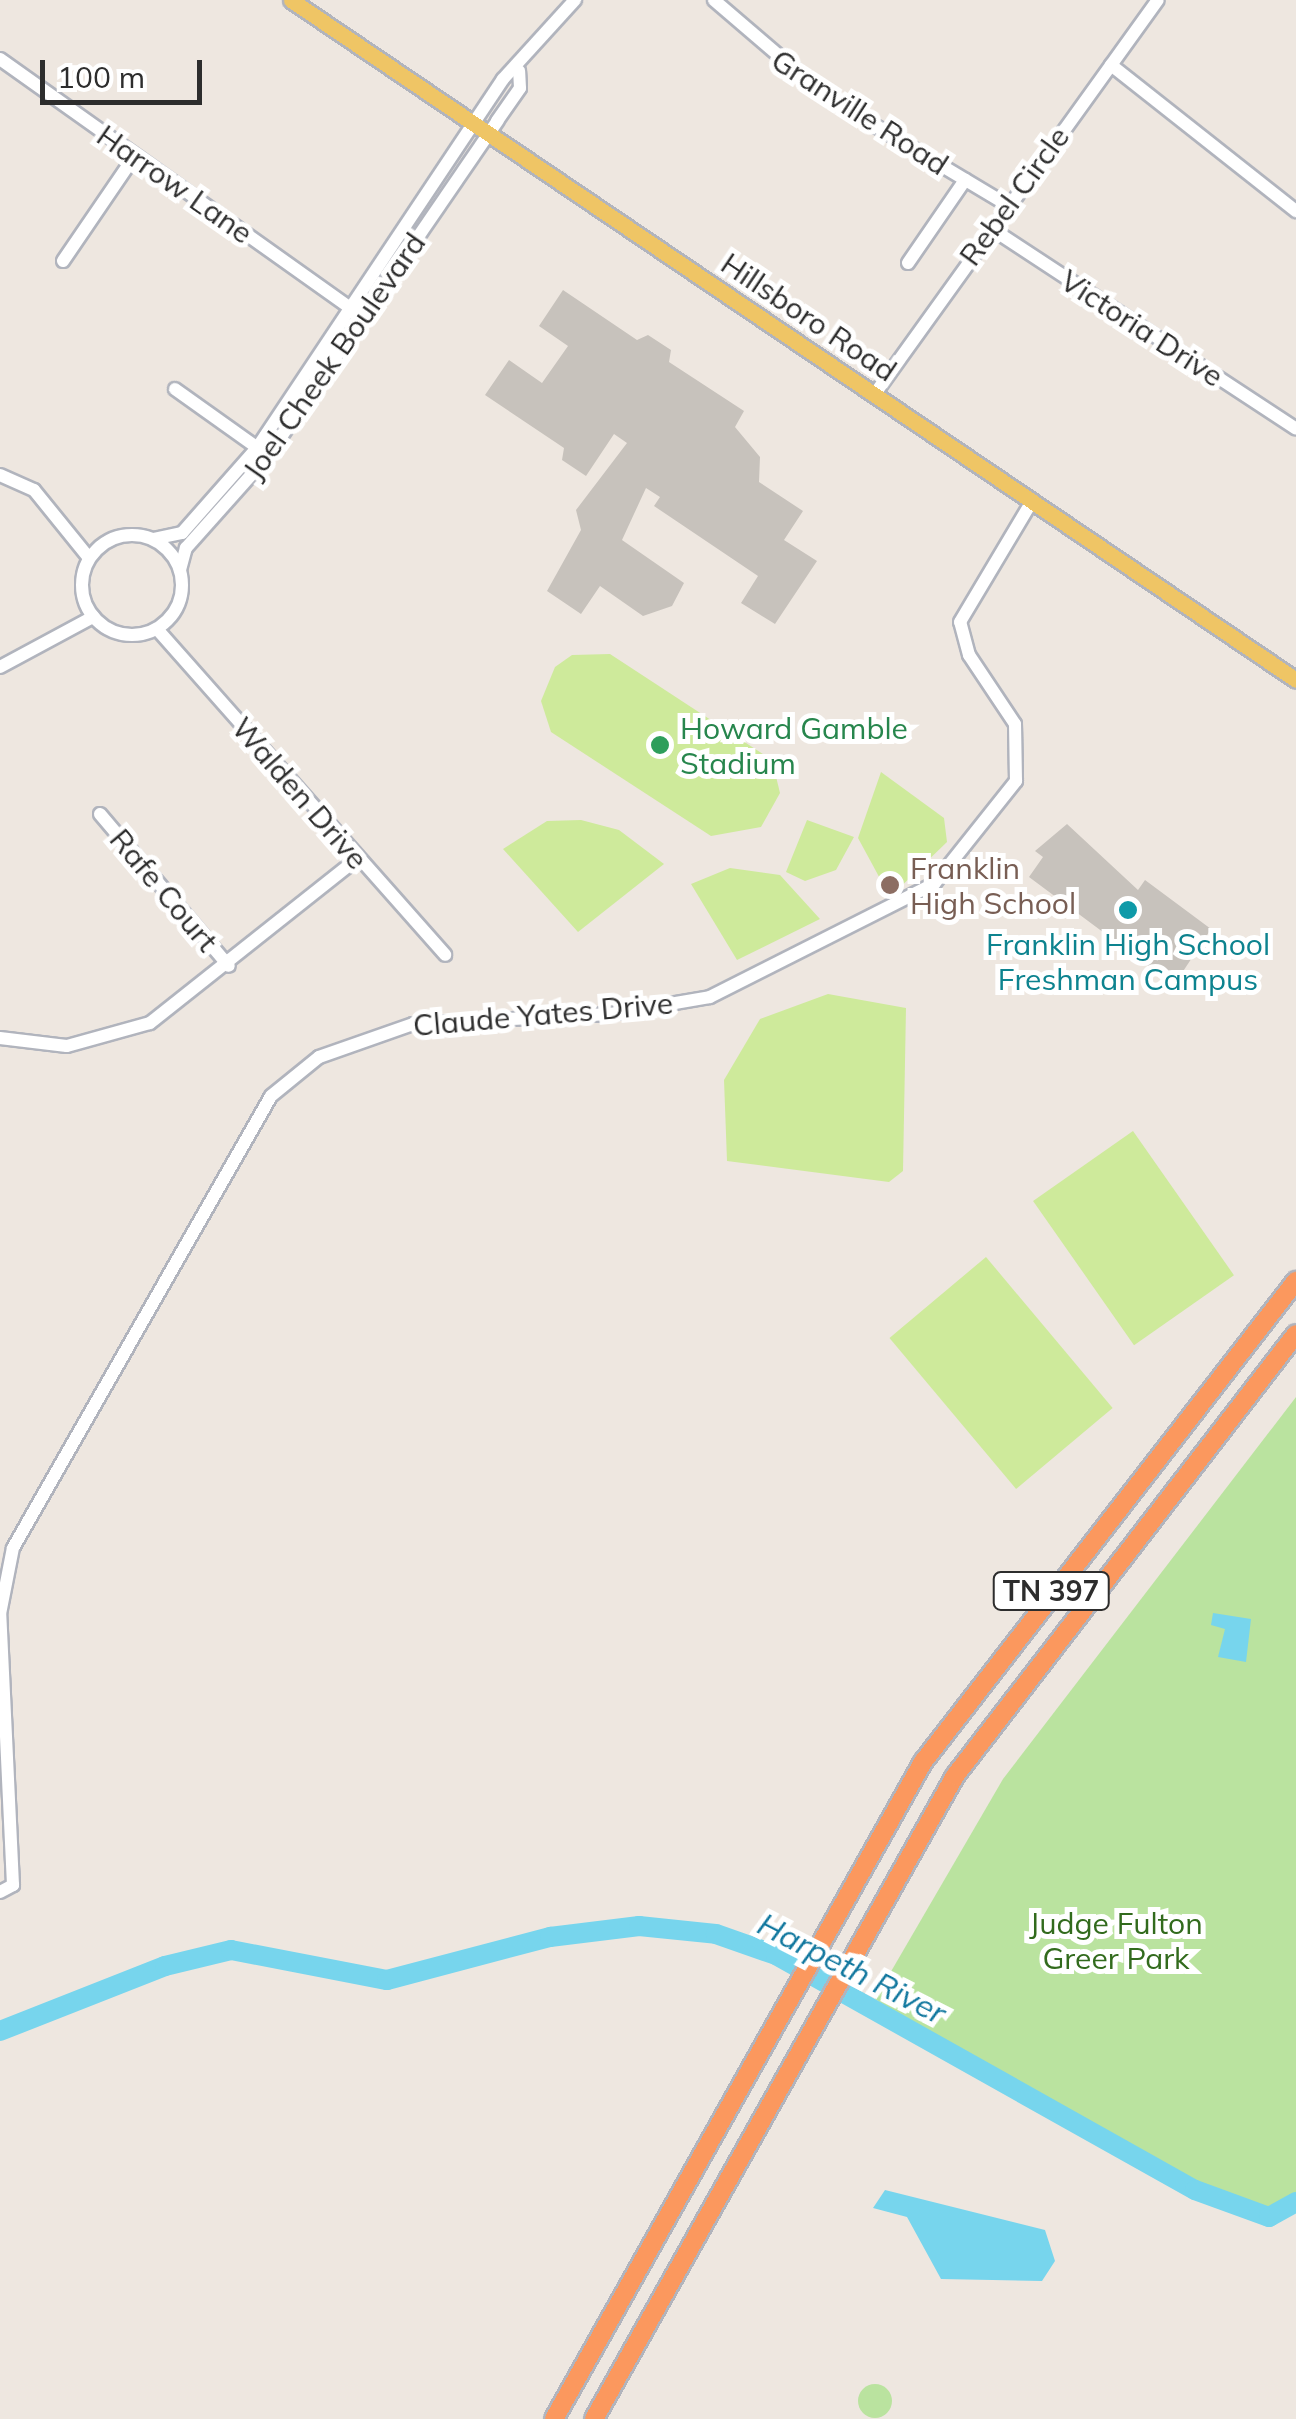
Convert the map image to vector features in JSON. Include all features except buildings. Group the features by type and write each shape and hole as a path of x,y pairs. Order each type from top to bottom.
{"highway":[{"name":"TN 397","path":"554,2419 832,1918 991,1666 1296,1281"},
{"name":"TN 397","path":"594,2419 863,1936 984,1732 1296,1334"}],"main road":[{"name":"Hillsboro Road","path":"291,0 486,137 1296,680"}],"street":[{"path":"472,126 575,0"},
{"name":"Granville Road","path":"714,0 827,97 1006,204"},
{"name":"Rebel Circle","path":"874,394 989,226 1111,65 1148,2"},
{"name":"Harrow Lane","path":"0,59 350,308"},
{"path":"1111,65 1296,211"},
{"path":"486,137 520,88 519,71"},
{"name":"Joel Cheek Boulevard","path":"153,539 182,533 263,452 350,308 472,126"},
{"name":"Joel Cheek Boulevard","path":"180,570 186,548 263,452 486,137"},
{"path":"63,261 134,156"},
{"name":"Granville Road","path":"908,263 965,180"},
{"path":"436,182 450,189"},
{"name":"Victoria Drive","path":"989,226 1296,428"},
{"path":"176,389 263,452"},
{"path":"0,475 34,490 88,558"},
{"name":"Claude Yates Drive","path":"0,1892 12,1885 0,1614 13,1548 271,1096 319,1057 414,1024 611,1014 710,997 934,884 1016,781 1015,724 969,656 960,622 1031,503"},
{"path":"110,539 153,539 180,570 176,608 156,629 122,634 93,617 82,591 88,558 110,539"},
{"path":"0,667 93,617"},
{"name":"Walden Drive","path":"156,629 357,860 446,955"},
{"name":"Rafe Court","path":"100,814 229,966"},
{"path":"0,1038 67,1046 150,1023 229,966 357,860"}],"green space":[{"name":"Howard Gamble Stadium","path":"610,654 772,760 780,793 761,827 711,836 551,732 541,701 555,667 572,655"},
{"path":"881,772 944,818 947,842 890,897 858,838"},
{"path":"581,820 619,830 664,864 578,932 503,849 547,821"},
{"path":"807,820 854,837 836,870 805,881 786,872"},
{"path":"730,868 780,875 820,919 737,960 691,884"},
{"path":"828,994 906,1008 903,1171 889,1182 727,1161 724,1080 760,1019"},
{"path":"1133,1131 1234,1275 1134,1345 1033,1201"},
{"path":"986,1257 1113,1408 1016,1489 889,1338"},
{"name":"Judge Fulton Greer Park","path":"1296,1397 1296,2202 1269,2217 1195,2190 1038,2103 875,1999 1003,1779"},
{"path":"875,2384 887,2389 892,2401 887,2413 875,2418 863,2413 858,2401 863,2389"}],"water":[{"path":"1213,1613 1251,1619 1246,1662 1218,1657 1225,1629 1211,1625"},
{"path":"885,2190 1045,2230 1055,2261 1042,2281 941,2279 907,2217 873,2208"}],"waterway":[{"name":"Harpeth River","path":"0,2031 165,1966 231,1950 387,1980 550,1937 639,1926 716,1934 776,1955 1195,2190 1269,2217 1296,2202"}],"place":[{"name":"Howard Gamble Stadium","path":"660,745"},
{"name":"Franklin High School","path":"890,885"},
{"name":"Franklin High School Freshman Campus","path":"1128,910"}]}
